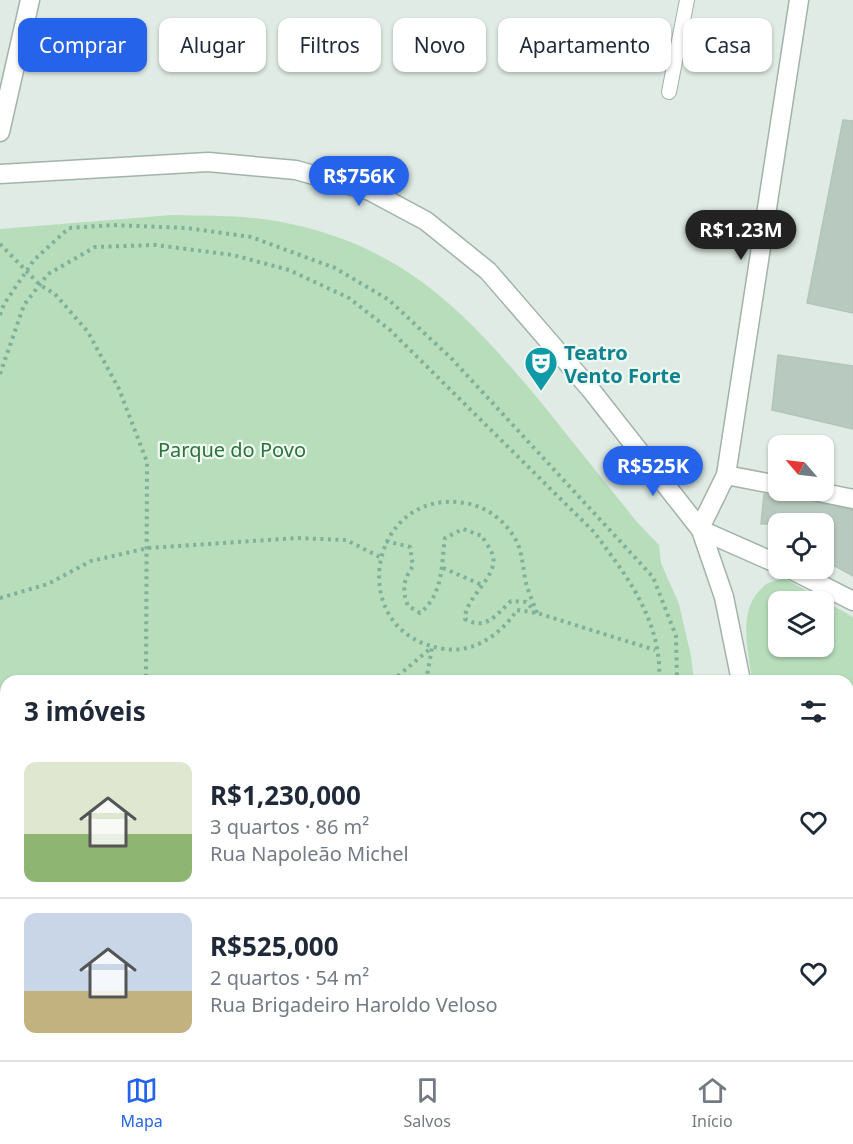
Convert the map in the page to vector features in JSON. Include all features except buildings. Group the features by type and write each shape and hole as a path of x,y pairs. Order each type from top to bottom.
{"street":[{"path":"0,132 30,0"},
{"path":"701,529 726,475 799,0"},
{"path":"0,174 208,162 296,170 370,191 426,221 488,271 591,390 701,529 724,597 740,675"},
{"path":"726,475 768,483"},
{"path":"834,495 853,499"},
{"path":"701,529 768,559"},
{"path":"810,579 853,601"}],"lane":[{"path":"669,92 687,0"}],"path":[{"path":"0,315 4,304 34,260 69,228 112,225 187,228 251,237 335,268 389,300 452,359 653,577 676,636 677,675"},
{"path":"0,244 40,285 54,294 88,332 119,389 147,462 146,675"},
{"path":"0,374 24,305 48,274 95,247 156,245 233,255 289,270 349,298 390,330 594,532 622,570 648,613 660,675"},
{"path":"537,613 525,578 519,546 500,519 486,510 454,502 438,503 408,516 386,541 380,557 379,590 392,620 417,641 448,650 481,644 507,624 517,610 537,613 656,650"},
{"path":"386,541 410,547 413,566 406,575 403,592 408,606 420,613 436,596 443,568 445,537 463,529 482,536 493,555 493,564 465,609 465,619 475,625 489,623 511,601 526,602 537,613"},
{"path":"0,598 48,584 91,561 148,548 306,539 346,540 380,557"},
{"path":"443,568 482,585"},
{"path":"399,675 432,647"},
{"path":"427,675 432,647"}],"green space":[{"name":"Parque do Povo","path":"172,215 263,219 321,232 362,247 398,266 431,289 490,344 548,411 636,521 659,545 661,563 679,604 693,675 0,675 0,229"},
{"path":"786,579 807,591 768,591 768,657 834,657 834,606 853,617 853,675 751,675 746,632 747,619 749,608 765,585"}],"place":[{"name":"Teatro Vento Forte","path":"541,392"}]}
